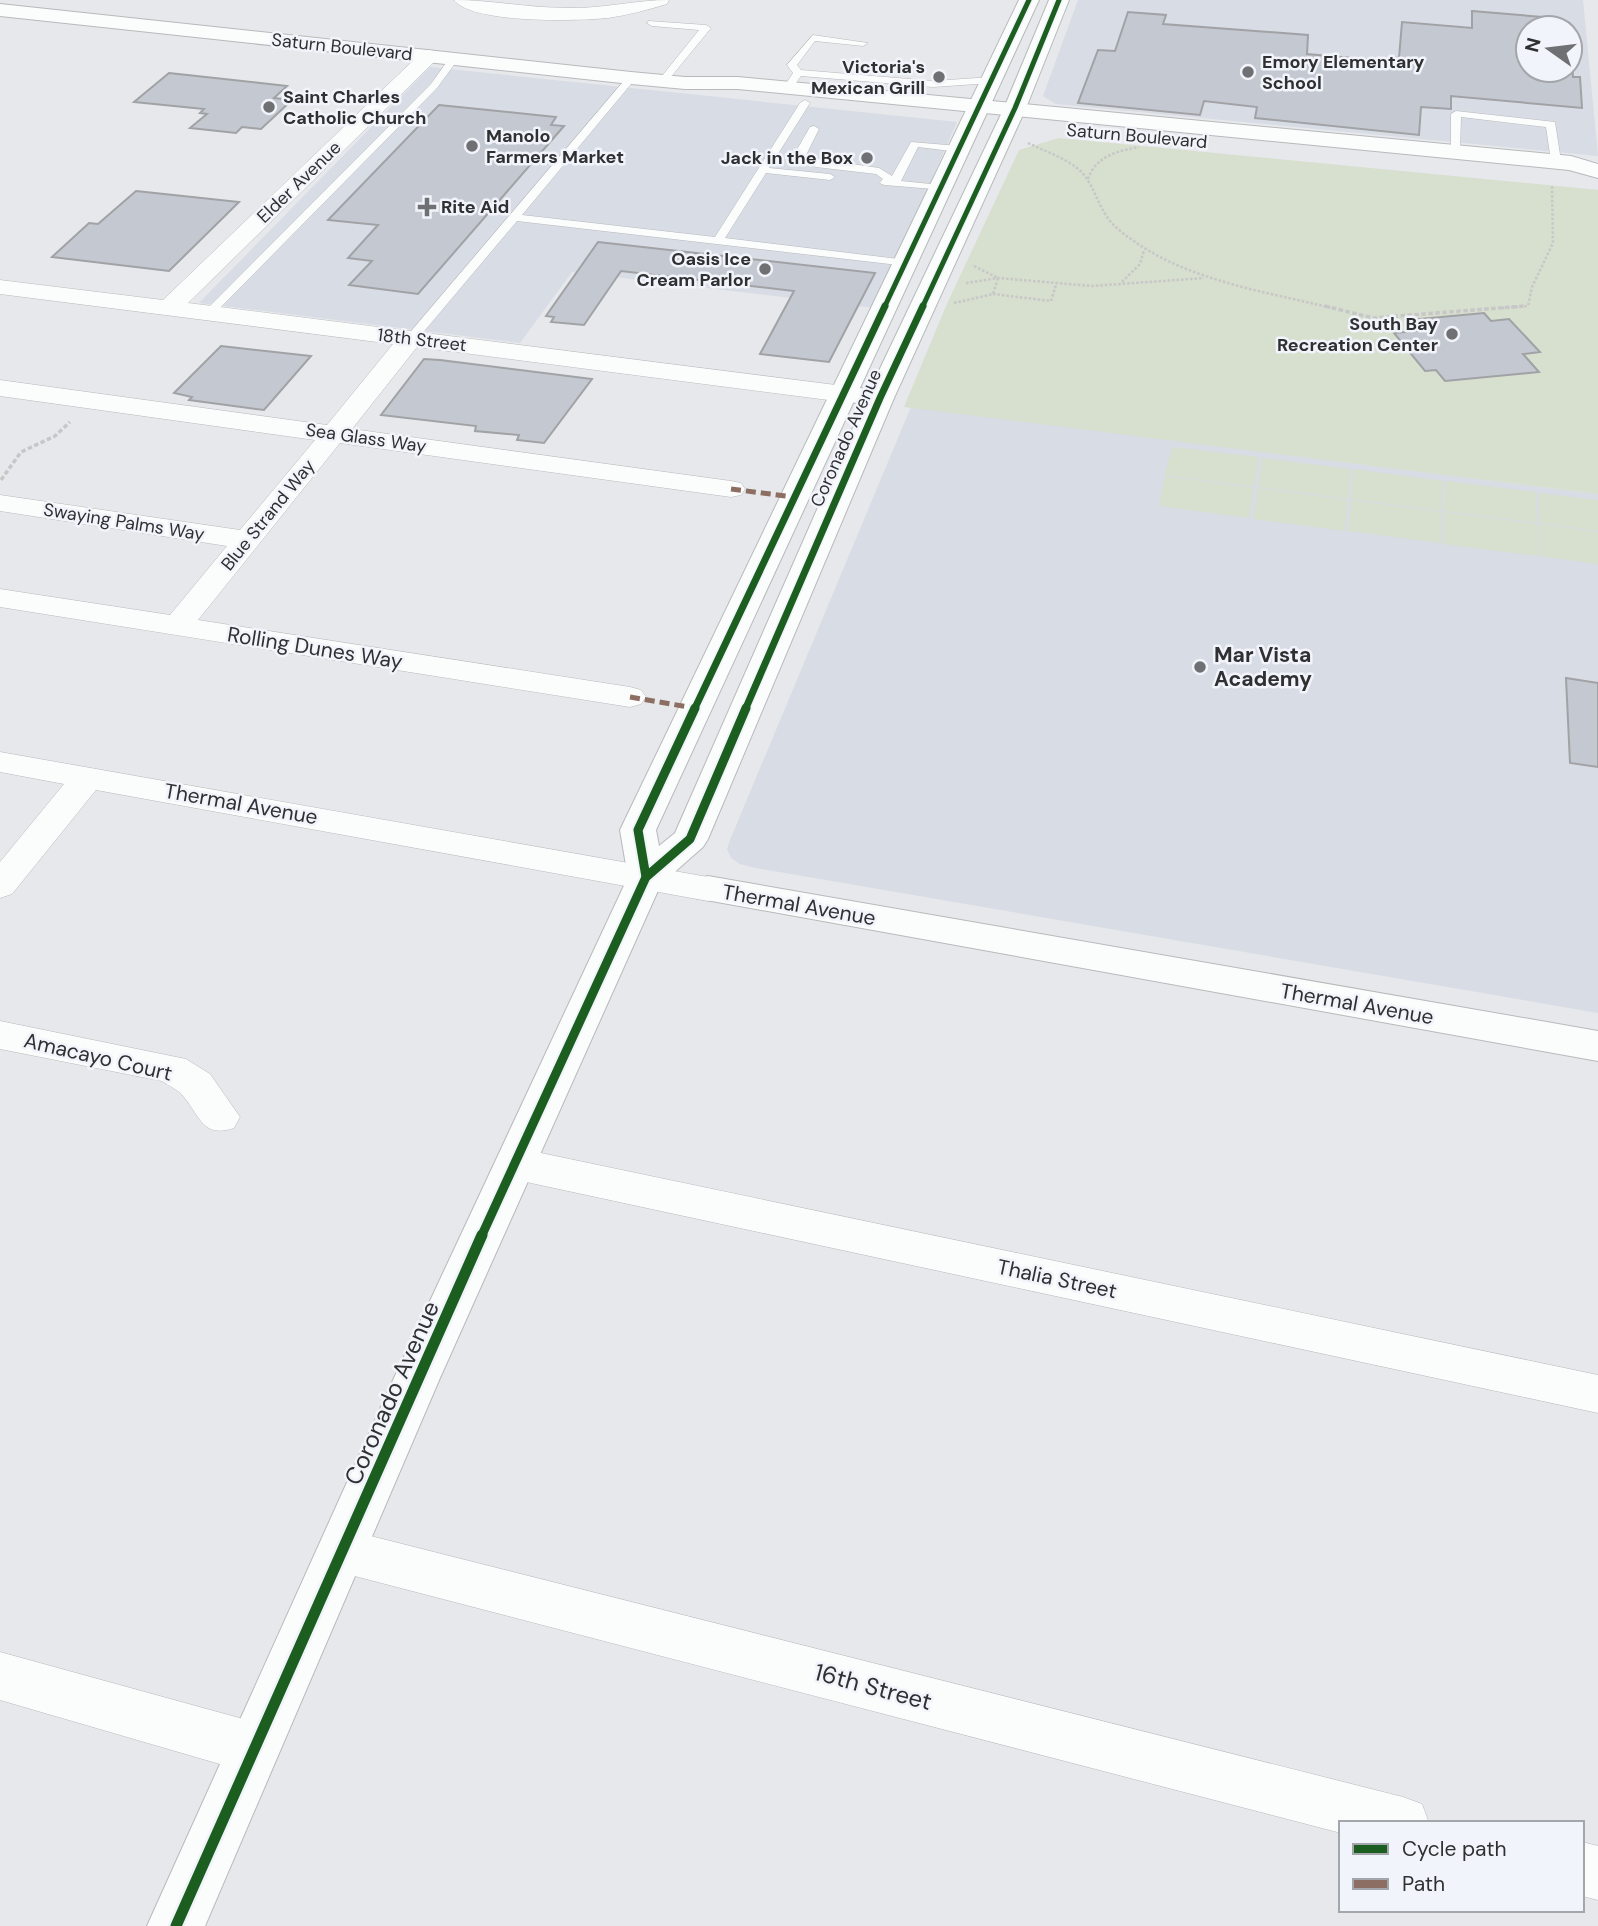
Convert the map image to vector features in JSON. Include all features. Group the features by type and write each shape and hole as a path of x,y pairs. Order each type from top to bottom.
{"main road":[{"name":"Coronado Avenue","path":"646,877 638,830 1029,0"},
{"name":"Coronado Avenue","path":"176,1926 418,1378 646,877 690,839 880,398 930,290 1015,125 1059,0"},
{"name":"Saturn Boulevard","path":"0,10 674,82 793,80 976,113 1015,125 1571,173 1594,170"},
{"name":"Saturn Boulevard","path":"674,82 806,103 976,113"},
{"name":"Saturn Boulevard","path":"1015,125 1455,151 1571,163 1594,170"},
{"path":"844,394 880,398"},
{"name":"Thermal Avenue","path":"708,889 1598,1046"}],"street":[{"path":"463,0 482,8 562,15 616,11 660,0"},
{"name":"Elder Avenue","path":"169,308 429,56"},
{"name":"18th Street","path":"0,287 844,394"},
{"name":"Blue Strand Way","path":"177,626 411,339"},
{"name":"Sea Glass Way","path":"0,387 731,489"},
{"name":"Swaying Palms Way","path":"1,495 247,540"},
{"name":"Rolling Dunes Way","path":"0,598 630,698"},
{"name":"Thermal Avenue","path":"0,762 708,889"},
{"path":"0,886 88,778"},
{"name":"Amacayo Court","path":"0,1035 172,1069 196,1084 220,1117"},
{"name":"Thalia Street","path":"517,1164 1598,1394"},
{"name":"16th Street","path":"343,1551 1395,1821"},
{"path":"0,1676 254,1748"}],"lane":[{"path":"652,23 706,28 674,82"},
{"path":"863,43 813,38 792,65 793,80 933,85 992,80"},
{"path":"209,313 434,86 454,58"},
{"path":"411,339 631,78"},
{"path":"718,241 806,103"},
{"path":"1455,151 1456,114 1551,124 1556,161"},
{"path":"814,129 800,153 800,159 816,164 879,171 894,183"},
{"path":"894,183 915,145 959,149"},
{"path":"763,170 941,188"},
{"path":"514,217 907,263"}],"path":[{"path":"1015,125 1087,179 1096,202 1114,226 1144,250 1209,278 1373,318 1528,306 1532,288 1553,243 1552,184"},
{"path":"1087,179 1090,169 1103,157 1148,146"},
{"path":"1122,282 1138,268 1144,259 1144,250"},
{"path":"962,260 998,278"},
{"path":"993,293 998,278"},
{"path":"930,290 998,278 1093,286 1209,278"},
{"path":"930,290 962,303 993,293 1051,301 1056,284"},
{"path":"1,495 1,479 10,470 16,456 55,436 79,413"}],"shaded area":[{"name":"Emory Elementary School","path":"1078,0 1583,0 1598,156 1056,104 1043,96"},
{"path":"430,67 957,122 875,308 572,272 520,343 199,303"},
{"name":"Mar Vista Academy","path":"911,407 1598,494 1598,1013 756,868 740,864 731,858 727,849 730,840"}],"green space":[{"path":"1059,138 1598,190 1598,494 904,407 946,306 1019,150"},
{"path":"1172,447 1259,457 1254,487 1165,475"},
{"path":"1262,458 1351,469 1348,499 1258,487"},
{"path":"1353,469 1443,481 1442,511 1351,499"},
{"path":"1165,476 1254,488 1249,518 1159,506"},
{"path":"1445,481 1536,492 1537,523 1444,511"},
{"path":"1258,488 1348,500 1345,531 1253,519"},
{"path":"1538,493 1598,500 1598,531 1539,523"},
{"path":"1351,500 1442,512 1441,543 1348,531"},
{"path":"1444,512 1538,524 1539,556 1443,544"},
{"path":"1539,524 1598,532 1598,564 1540,556"}],"building":[{"path":"1472,11 1514,15 1514,84 1580,84 1582,108 1451,96 1451,109 1421,107 1419,135 1255,118 1257,107 1204,101 1200,115 1078,103 1098,50 1115,51 1128,12 1166,15 1163,24 1308,35 1307,54 1388,61 1389,57 1399,58 1402,22 1472,28"},
{"path":"169,73 287,86 274,98 292,100 261,129 242,127 236,133 190,128 207,114 200,113 204,109 134,102"},
{"path":"439,105 556,117 551,125 564,126 418,294 349,285 372,261 348,258 378,225 328,220"},
{"path":"136,191 239,202 169,271 52,257 89,223 98,224"},
{"path":"598,242 875,273 829,362 760,354 794,291 621,271 584,325 551,322 554,317 546,316"},
{"path":"1484,313 1491,321 1509,319 1540,352 1523,354 1539,372 1445,381 1436,370 1425,371 1394,333 1418,331 1408,320"},
{"path":"221,346 311,356 264,410 189,400 192,397 174,393"},
{"path":"424,359 592,379 544,443 517,440 519,435 475,431 476,426 381,415"},
{"path":"1566,678 1598,683 1598,767 1570,763"}],"marked path":[{"path":"731,489 794,497"},
{"path":"630,697 694,708"}],"cycle path":[{"path":"646,877 638,830 1029,0"},
{"path":"176,1926 417,1378 646,877 690,839 880,398 1015,108 1059,0"}],"place":[{"name":"Emory Elementary School","path":"1248,72"},
{"name":"Victoria's Mexican Grill","path":"939,77"},
{"name":"Saint Charles Catholic Church","path":"269,107"},
{"name":"Manolo Farmers Market","path":"472,146"},
{"name":"Jack in the Box","path":"867,158"},
{"name":"Rite Aid","path":"427,207"},
{"name":"Oasis Ice Cream Parlor","path":"765,269"},
{"name":"South Bay Recreation Center","path":"1452,334"},
{"name":"Mar Vista Academy","path":"1200,667"}]}
